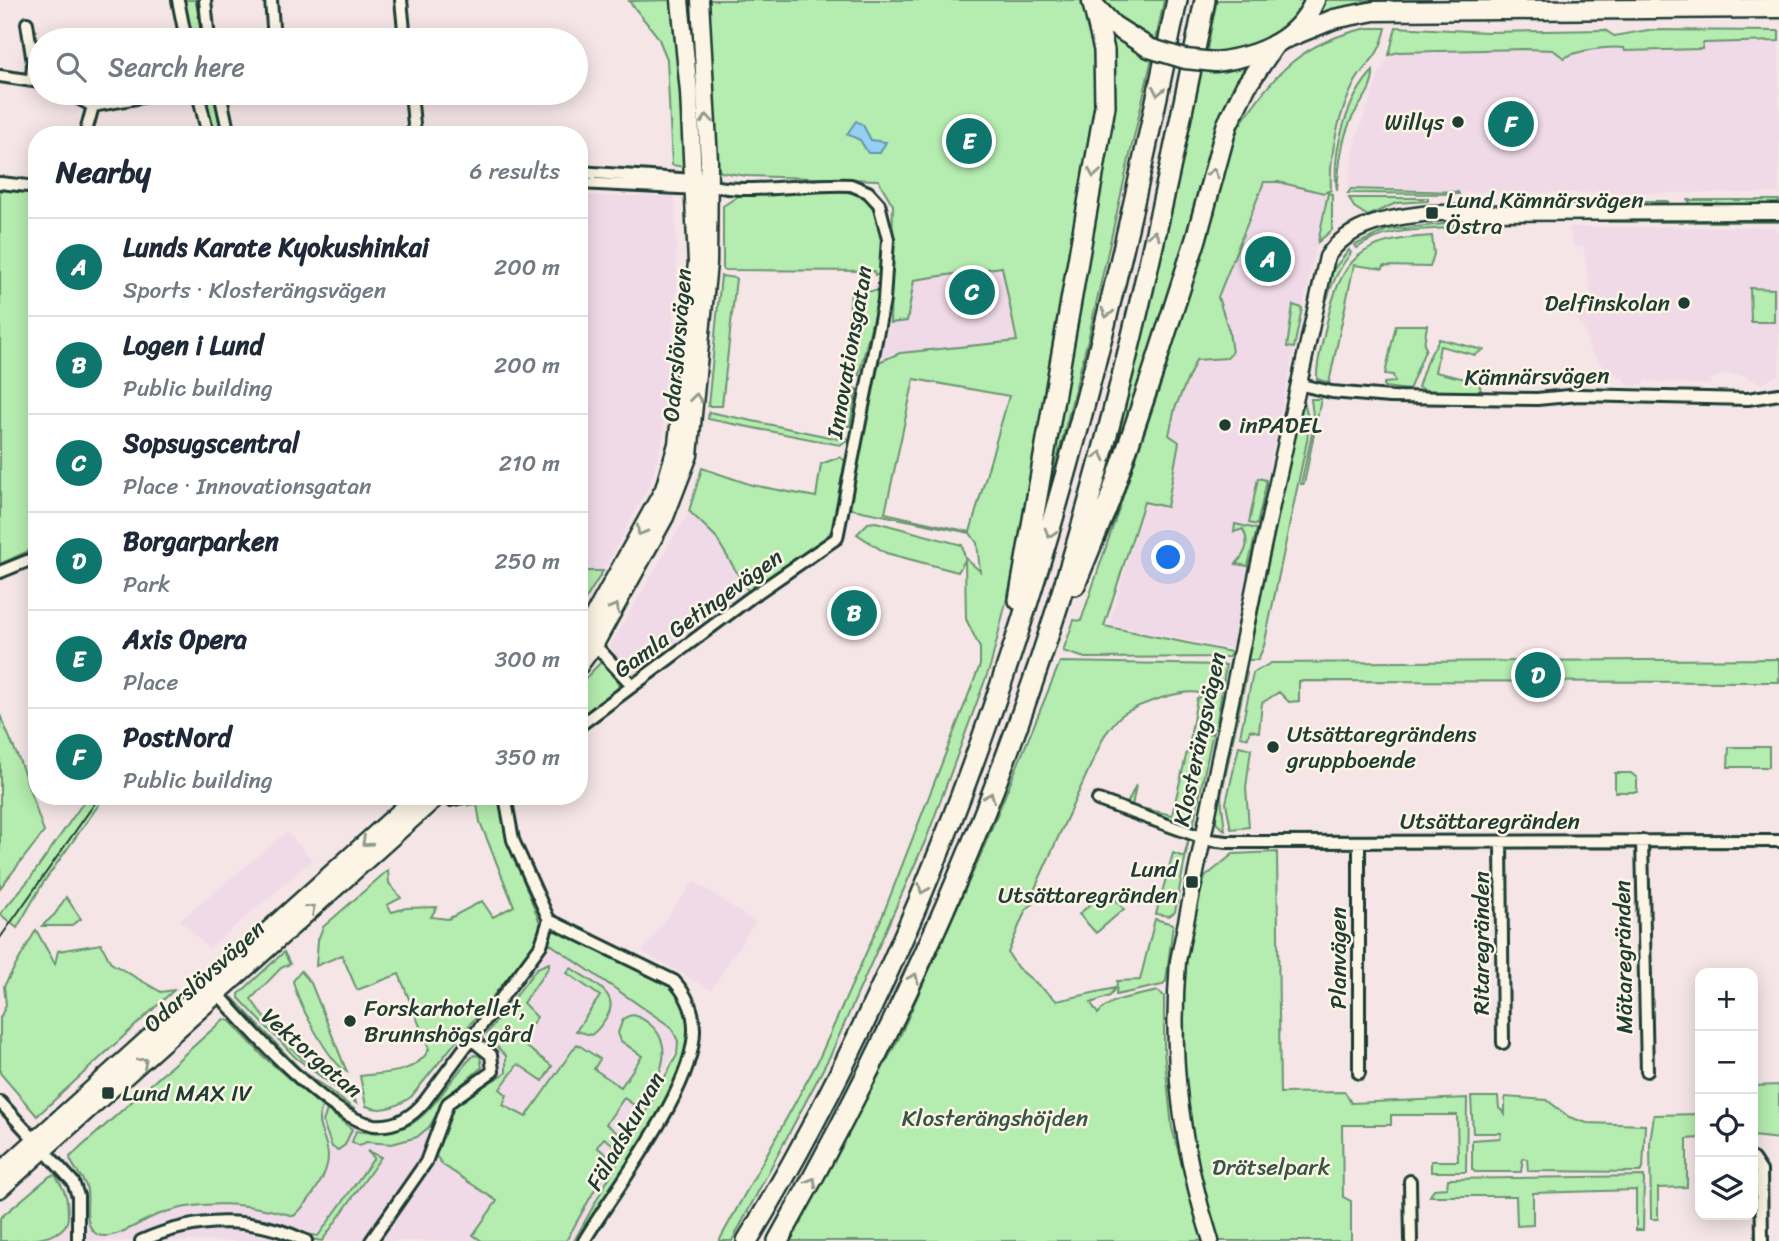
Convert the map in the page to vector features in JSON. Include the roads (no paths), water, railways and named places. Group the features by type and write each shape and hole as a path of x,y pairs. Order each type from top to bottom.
{"highway":[{"path":"747,1241 843,1062 890,966 950,826 1002,687 1072,456 1177,0"},
{"path":"778,1241 866,1079 920,965 997,781 1039,662 1100,460 1205,0"},
{"path":"1002,687 1043,470 1105,106 1104,50 1092,2"},
{"path":"1039,662 1092,547 1109,502 1196,239 1227,125 1246,86 1280,42"}],"main road":[{"name":"Odarslövsvägen","path":"588,638 665,517 689,455 707,297 680,0"},
{"name":"Odarslövsvägen","path":"699,186 700,0"},
{"path":"1280,42 1307,16 1315,0"},
{"path":"1092,2 1113,25 1149,48 1185,59 1215,62 1242,57 1334,19 1374,10 1779,8"},
{"name":"Odarslövsvägen","path":"0,1189 40,1145 213,988 407,805"},
{"name":"Odarslövsvägen","path":"213,988 435,805"},
{"name":"Odarslövsvägen","path":"0,1172 40,1145"}],"street":[{"path":"178,0 184,28"},
{"path":"205,0 208,28"},
{"path":"271,0 273,28"},
{"path":"401,0 404,28"},
{"path":"27,23 28,30"},
{"path":"0,76 28,80"},
{"path":"87,126 93,106 99,105"},
{"path":"201,105 206,126"},
{"path":"223,105 227,126"},
{"path":"412,105 414,126"},
{"path":"588,173 699,186"},
{"path":"0,183 28,186"},
{"path":"588,183 699,186"},
{"name":"Innovationsgatan","path":"699,186 851,185 868,192 883,212 888,239 886,283 839,534"},
{"name":"Klosterängsvägen","path":"1210,1241 1182,1136 1174,1051 1178,961 1297,384 1321,275 1332,250 1344,239 1371,225 1432,213 1779,212"},
{"name":"Kämnärsvägen","path":"1297,384 1332,392 1391,397 1537,399 1593,395 1748,399 1779,394"},
{"name":"Gamla Getingevägen","path":"588,719 750,598 831,543 839,534"},
{"path":"0,572 28,561"},
{"path":"588,643 633,686"},
{"name":"Utsättaregränden","path":"1098,800 1202,837 1241,843 1779,841"},
{"path":"507,805 513,841 549,920"},
{"name":"Mätaregränden","path":"1642,841 1647,1071"},
{"name":"Ritaregränden","path":"1501,842 1503,1043"},
{"name":"Planvägen","path":"1359,843 1359,1073"},
{"name":"Vektorgatan","path":"213,988 263,1044 303,1080 344,1111 372,1125 392,1124 412,1115 471,1039 541,945 549,920"},
{"name":"Fäladskurvan","path":"549,920 674,981 687,998 694,1020 693,1041 688,1059 664,1112 584,1241"},
{"path":"371,1241 426,1162 440,1116 448,1103 491,1074 494,1063 491,1055 471,1039"},
{"path":"0,1102 68,1175 76,1189 81,1238"},
{"path":"1758,1166 1761,1171 1762,1241"},
{"path":"1410,1181 1410,1241"},
{"path":"141,1241 181,1226 227,1222 277,1230 306,1241"}],"water":[{"path":"856,121 863,125 871,140 886,142 880,153 868,153 860,140 847,134"}],"tram line":[{"path":"196,0 200,28"},
{"path":"216,105 221,126"},
{"path":"0,938 94,805"}],"place":[{"name":"Willys","path":"1458,122"},
{"name":"PostNord","path":"1511,124"},
{"name":"Axis Opera","path":"969,141"},
{"name":"Lund Kämnärsvägen Östra","path":"1432,213"},
{"name":"Lunds Karate Kyokushinkai","path":"1268,259"},
{"name":"Sopsugscentral","path":"972,292"},
{"name":"Delfinskolan","path":"1684,303"},
{"name":"inPADEL","path":"1225,425"},
{"name":"Logen i Lund","path":"854,613"},
{"name":"Borgarparken","path":"1538,675"},
{"name":"Utsättaregrändens gruppboende","path":"1273,747"},
{"name":"Lund Utsättaregränden","path":"1192,882"},
{"name":"Forskarhotellet, Brunnshögs gård","path":"350,1021"},
{"name":"Lund MAX IV","path":"108,1093"}],"park label":[{"name":"Klosterängshöjden","path":"995,1118"},
{"name":"Drätselpark","path":"1271,1167"}]}
